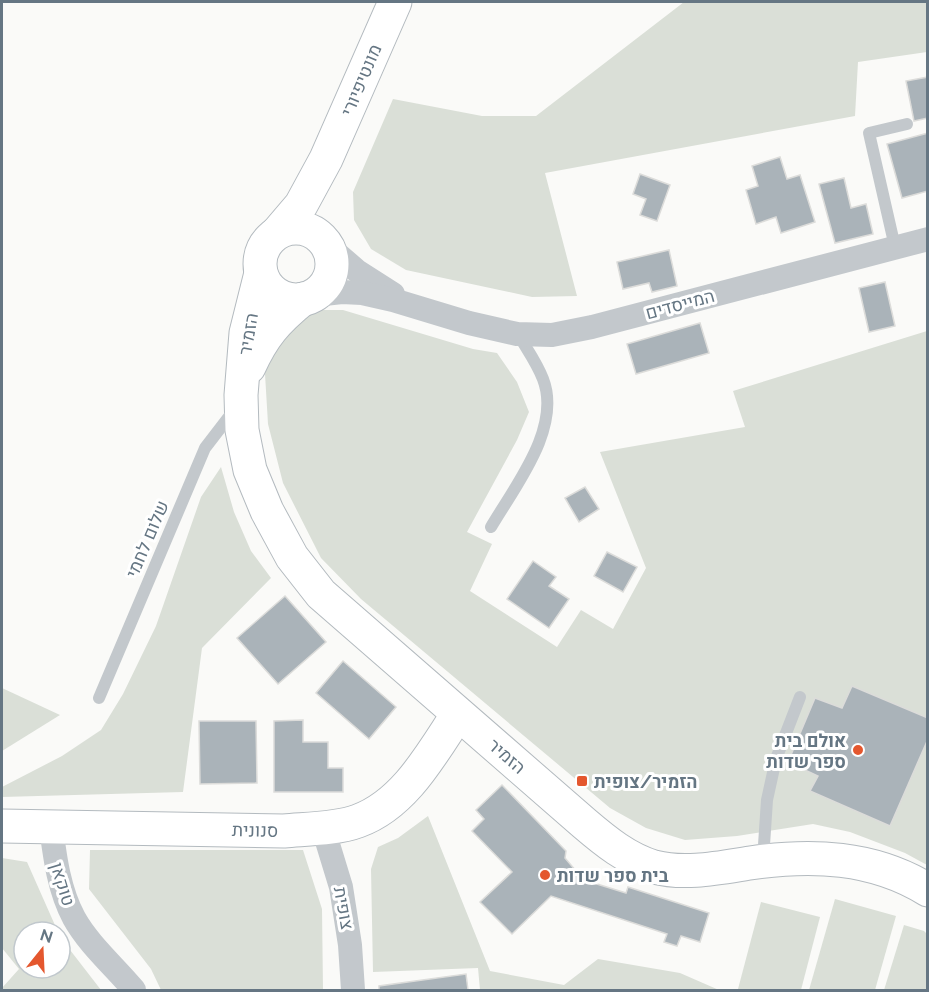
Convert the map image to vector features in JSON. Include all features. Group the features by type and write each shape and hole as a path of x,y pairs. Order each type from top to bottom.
{"street":[{"name":"מונטיפיורי","path":"278,232 301,205 326,159 395,2"},
{"name":"מונטיפיורי","path":"324,241 320,206 326,159"},
{"path":"300,227 311,230 324,241 332,256 333,268 324,288 309,298 282,297 266,283 261,273 260,261 269,239 278,232 300,227"},
{"name":"המייסדים","path":"309,298 342,292 362,293 518,334 552,335 592,327 927,239"},
{"name":"המייסדים","path":"324,241 357,272 380,287 430,312"},
{"name":"הזמיר","path":"261,273 246,333 241,398 242,430 250,470 267,512 292,557 321,594 611,846 632,858 653,867 677,871 809,857 841,859 898,874 927,890"},
{"name":"הזמיר","path":"241,398 249,367 259,346 278,320 309,298"},
{"name":"סנונית","path":"2,826 284,831 357,822 381,809 404,789 459,714"},
{"name":"טוקאן","path":"51,827 56,864 75,918 91,941 134,990"},
{"name":"צופית","path":"323,828 341,887 350,945 353,990"}],"lane":[{"path":"895,247 869,133 907,124"},
{"path":"491,527 533,457 544,432 548,399 543,378 518,334"},
{"name":"שלום לחמי","path":"99,698 205,448 241,398"},
{"path":"763,861 767,800 776,759 801,697"}],"shaded area":[{"path":"684,2 927,2 927,52 858,62 855,116 545,173 577,296 532,297 406,270 371,249 354,220 353,192 393,99 482,116 536,116"},
{"path":"312,310 343,310 473,349 497,353 517,382 529,412 517,440 467,532 492,544 470,591 557,647 581,610 613,629 646,568 600,452 745,427 733,391 927,331 927,865 905,853 850,832 813,824 737,836 685,840 646,828 610,808 361,599 321,558 283,483 268,424 265,374 272,351"},
{"path":"221,467 234,512 251,551 271,578 202,648 183,792 2,797 2,787 62,756 101,730 123,694 156,626 201,497"},
{"path":"2,688 60,715 2,751"},
{"path":"428,816 490,971 564,985 598,959 680,973 719,990 480,990 478,968 373,972 371,869 378,847 398,838"},
{"path":"90,850 303,850 322,909 323,990 161,990 151,969 89,889"},
{"path":"2,858 27,862 53,920 12,920 12,960 2,948"},
{"path":"835,899 896,916 875,990 809,990"},
{"path":"761,902 820,917 801,990 738,989"},
{"path":"904,925 927,934 927,990 884,990"},
{"path":"72,953 101,990 2,990 12,977 12,980 72,980"}],"building":[{"path":"928,77 928,118 914,121 906,81"},
{"path":"928,133 928,191 902,198 887,144"},
{"path":"780,157 787,179 800,175 815,222 781,233 776,217 756,224 746,190 758,186 752,166"},
{"path":"640,174 670,185 657,221 640,215 646,199 633,194"},
{"path":"844,178 851,208 866,204 873,234 835,243 819,184"},
{"path":"669,250 677,286 652,292 649,283 623,289 617,262"},
{"path":"885,282 895,326 869,332 859,288"},
{"path":"700,323 709,353 636,374 627,344"},
{"path":"585,487 599,509 579,522 565,498"},
{"path":"607,552 637,567 623,592 594,576"},
{"path":"533,561 556,577 549,586 569,599 549,628 507,599"},
{"path":"285,596 326,642 278,684 237,638"},
{"path":"343,661 396,707 369,739 316,693"},
{"name":"אולם בית ספר שדות","path":"852,686 928,718 928,739 890,826 810,791 818,776 788,762 815,698 842,708"},
{"path":"303,720 303,742 328,742 328,768 343,768 343,792 274,792 274,721"},
{"path":"199,721 256,721 257,783 200,784"},
{"path":"502,785 566,851 565,858 576,871 597,884 626,893 628,887 709,913 700,942 681,936 677,946 664,942 667,934 551,896 512,934 480,902 512,872 472,831 484,819 476,810"},
{"path":"466,974 468,990 379,990 379,986"}],"place":[{"name":"אולם בית ספר שדות","path":"858,750"},
{"name":"הזמיר/צופית","path":"582,781"},
{"name":"בית ספר שדות","path":"545,875"}]}
